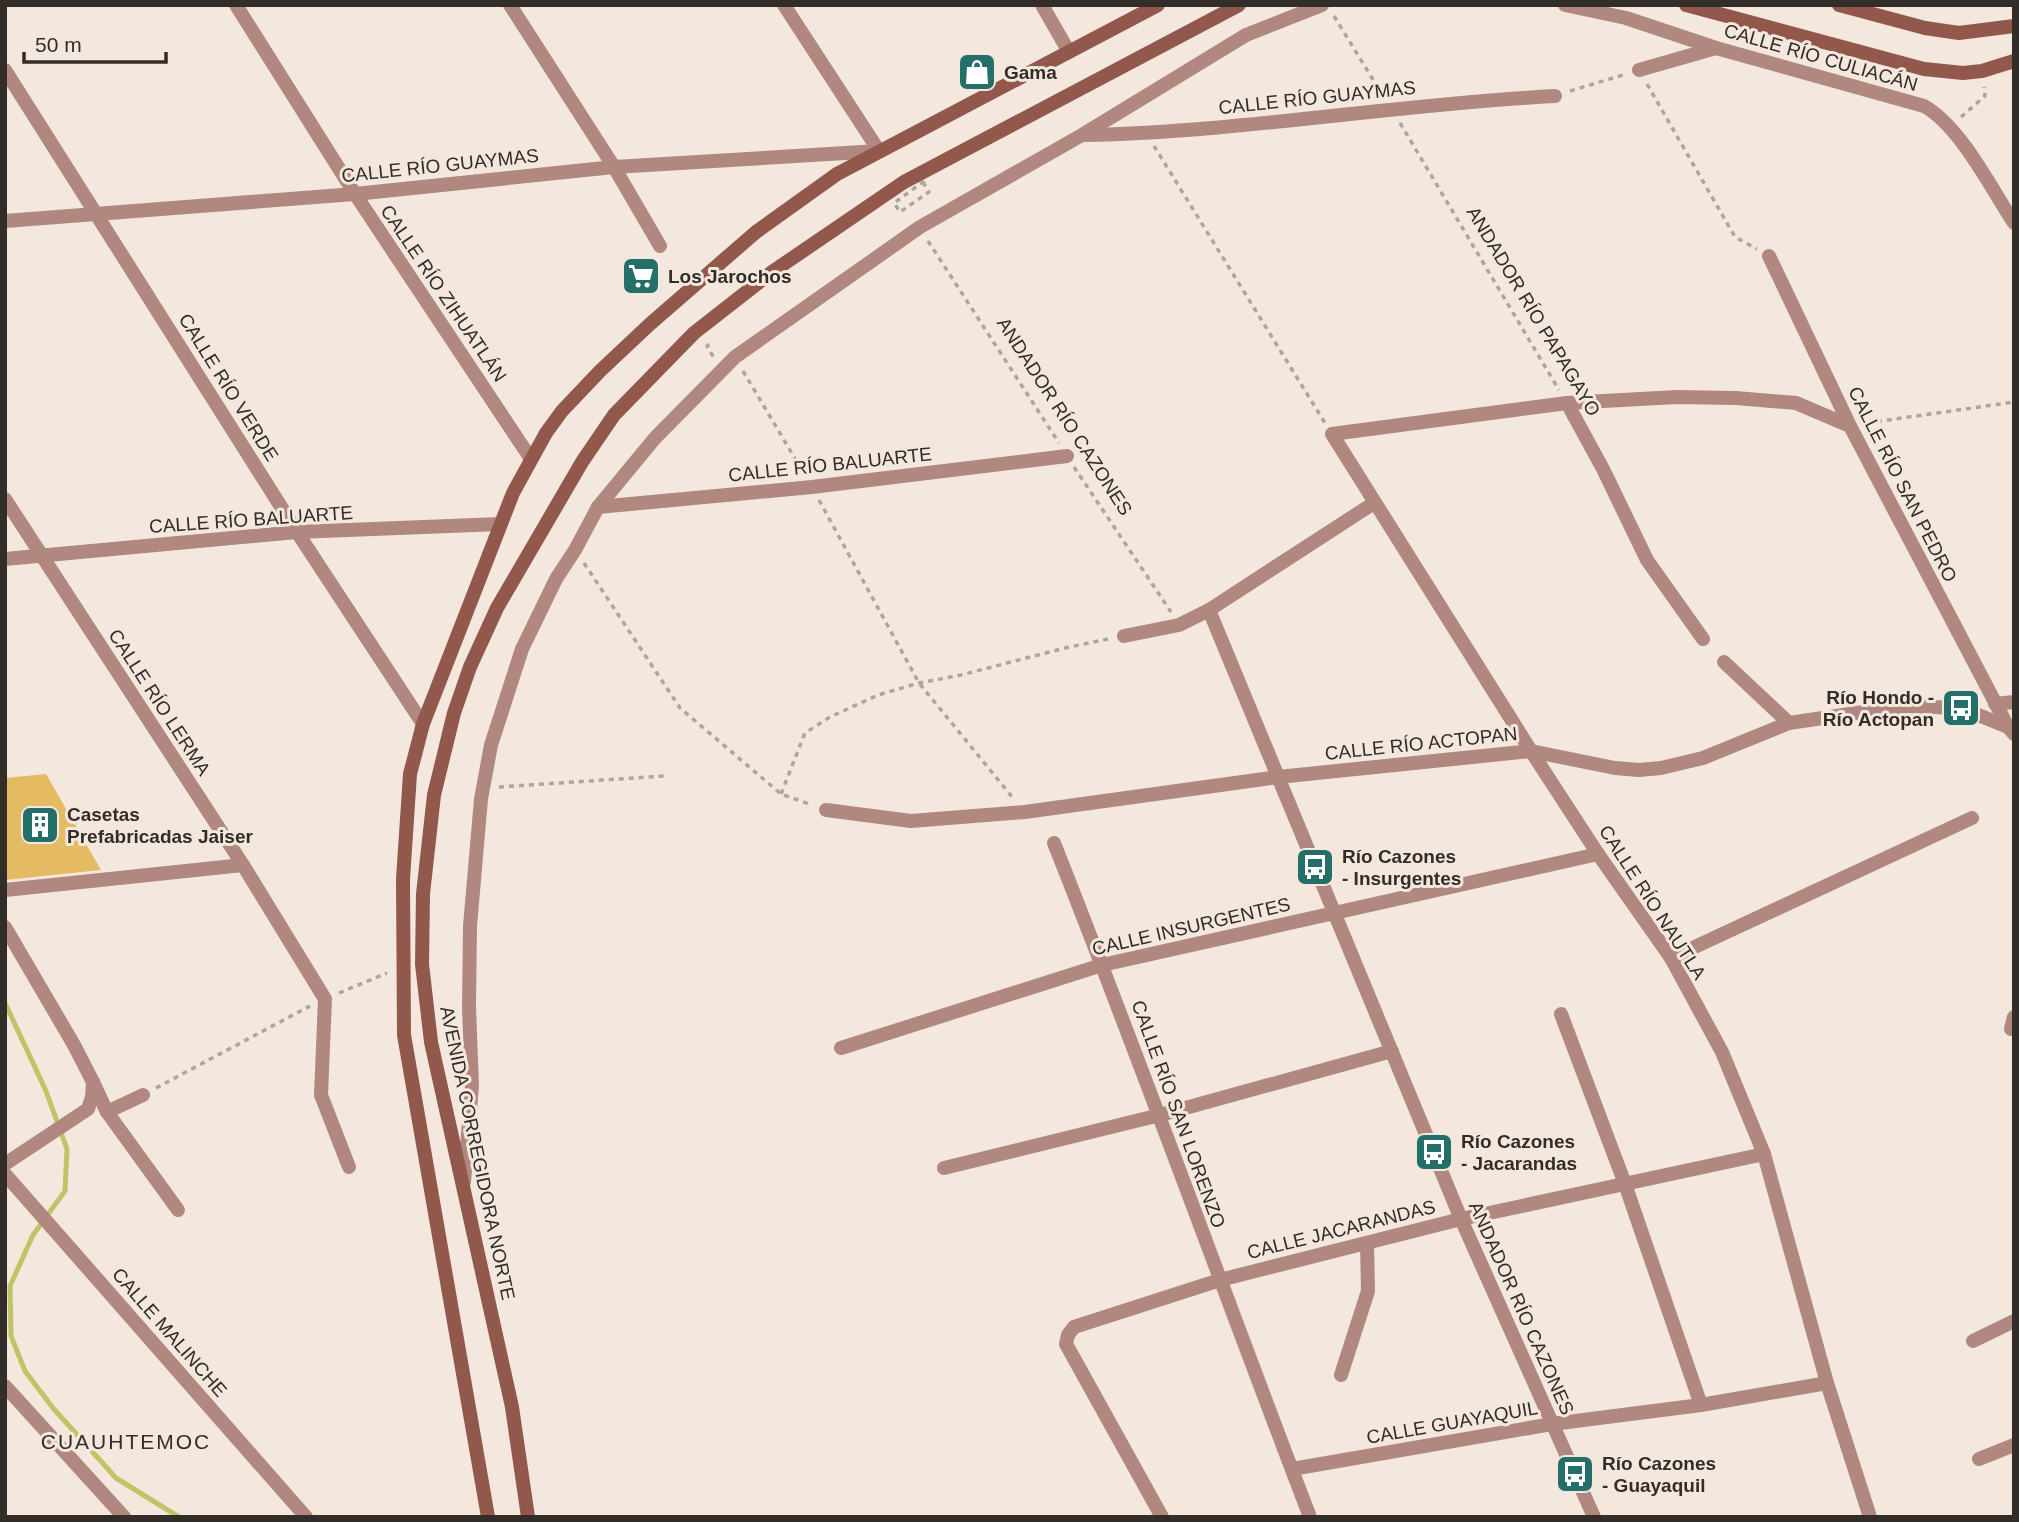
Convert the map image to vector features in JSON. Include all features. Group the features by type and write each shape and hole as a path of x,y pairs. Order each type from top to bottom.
{"main road":[{"path":"488,1517 404,1035 403,879 410,774 423,724 513,493 562,411 650,324 756,232 836,174 1158,5"},
{"name":"AVENIDA CORREGIDORA NORTE","path":"528,1517 512,1407 431,1042 422,964 423,894 434,795 454,713 470,667 497,608 582,462 614,415 694,333 780,266 904,182 1239,5"},
{"path":"1686,5 1924,69 1962,73 1982,71 2014,61"},
{"path":"1839,5 1925,28 1959,33 2014,26"}],"street":[{"name":"CALLE RÍO ZIHUATLÁN","path":"236,5 355,194 531,459"},
{"path":"510,5 614,167 660,246"},
{"path":"784,5 880,151"},
{"path":"1042,5 1069,52"},
{"path":"464,1187 471,1086 470,926 483,788 491,745 522,649 556,579 598,507 654,438 734,357 919,227 1082,135 1246,35 1324,5"},
{"name":"CALLE RÍO CULIACÁN","path":"1565,5 1626,18 1716,48 1924,106 1936,112 1961,142 2014,223"},
{"path":"1880,5 1889,19"},
{"path":"1639,70 1716,48"},
{"name":"CALLE RÍO VERDE","path":"5,70 297,532 423,724"},
{"name":"CALLE RÍO GUAYMAS","path":"1082,135 1147,134 1468,100 1555,96"},
{"name":"CALLE RÍO GUAYMAS","path":"5,221 355,194 614,167 880,151"},
{"name":"CALLE RÍO SAN PEDRO","path":"1769,256 1850,425 2011,731"},
{"path":"1332,434 1567,403 1677,397 1796,403 1850,425"},
{"name":"ANDADOR RÍO PAPAGAYO","path":"1567,403 1603,469 1647,560 1703,639"},
{"name":"CALLE RÍO NAUTLA","path":"1332,434 1531,751 1598,854 1671,958 1722,1052 1764,1154 1827,1383 1870,1517"},
{"name":"CALLE RÍO BALUARTE","path":"598,507 812,487 1067,456"},
{"name":"CALLE RÍO LERMA","path":"5,499 243,865 325,999"},
{"path":"1124,636 1179,625 1209,610 1374,503"},
{"name":"CALLE RÍO BALUARTE","path":"5,559 297,532 500,524"},
{"name":"ANDADOR RÍO CAZONES","path":"1209,610 1461,1219 1594,1517"},
{"path":"1724,662 1789,723"},
{"path":"1995,704 2014,702"},
{"name":"CALLE RÍO ACTOPAN","path":"826,810 911,821 1025,812 1278,777 1531,751 1615,768 1661,768 1703,758 1789,723 1904,706 1961,708 2011,731"},
{"path":"1671,958 1972,818"},
{"name":"CALLE RÍO SAN LORENZO","path":"1054,843 1160,1115 1310,1517"},
{"name":"CALLE INSURGENTES","path":"841,1048 1102,965 1598,854"},
{"path":"5,890 243,865"},
{"path":"5,926 74,1045 107,1112 178,1210"},
{"path":"325,999 321,1095 349,1167"},
{"path":"1561,1014 1625,1184 1701,1405"},
{"path":"944,1168 1160,1115 1392,1051"},
{"path":"5,1164 88,1109 93,1082"},
{"path":"107,1112 143,1095"},
{"name":"CALLE JACARANDAS","path":"1162,1517 1066,1344 1074,1327 1220,1280 1461,1219 1764,1154"},
{"name":"CALLE MALINCHE","path":"5,1174 306,1517"},
{"path":"1341,1375 1368,1291 1367,1243"},
{"path":"1973,1341 2014,1321"},
{"name":"CALLE GUAYAQUIL","path":"1292,1469 1552,1424 1701,1405 1827,1383"},
{"path":"5,1385 124,1517"},
{"path":"1979,1459 2014,1445"}],"path":[{"name":"ANDADOR RÍO PAPAGAYO","path":"1324,5 1392,110 1567,403"},
{"path":"1555,96 1639,70 1735,237 1769,256"},
{"path":"1949,127 1985,96"},
{"path":"1147,134 1332,434"},
{"name":"ANDADOR RÍO CAZONES","path":"919,227 1179,625"},
{"path":"714,340 707,346 722,368"},
{"path":"734,357 812,487 919,683 1025,812"},
{"path":"1850,425 2014,401"},
{"path":"575,550 680,708 781,794 826,810"},
{"path":"781,794 805,733 830,717 878,695 919,683 1124,636"},
{"path":"483,788 664,776"},
{"path":"143,1095 325,999 402,967"}],"building":[{"name":"Casetas Prefabricadas Jaiser","path":"46,774 101,870 5,880 5,778"}],"waterway":[{"path":"5,1003 46,1091 67,1149 65,1191 33,1235 10,1286 11,1336 25,1371 53,1408 116,1478 179,1517"}],"place":[{"name":"Gama","path":"977,72"},
{"name":"Los Jarochos","path":"641,276"},
{"name":"Río Hondo - Río Actopan","path":"1961,708"},
{"name":"Casetas Prefabricadas Jaiser","path":"40,825"},
{"name":"Río Cazones - Insurgentes","path":"1315,867"},
{"name":"Río Cazones - Jacarandas","path":"1434,1152"},
{"name":"Río Cazones - Guayaquil","path":"1575,1474"}],"district":[{"name":"CUAUHTEMOC","path":"126,1442"}]}
